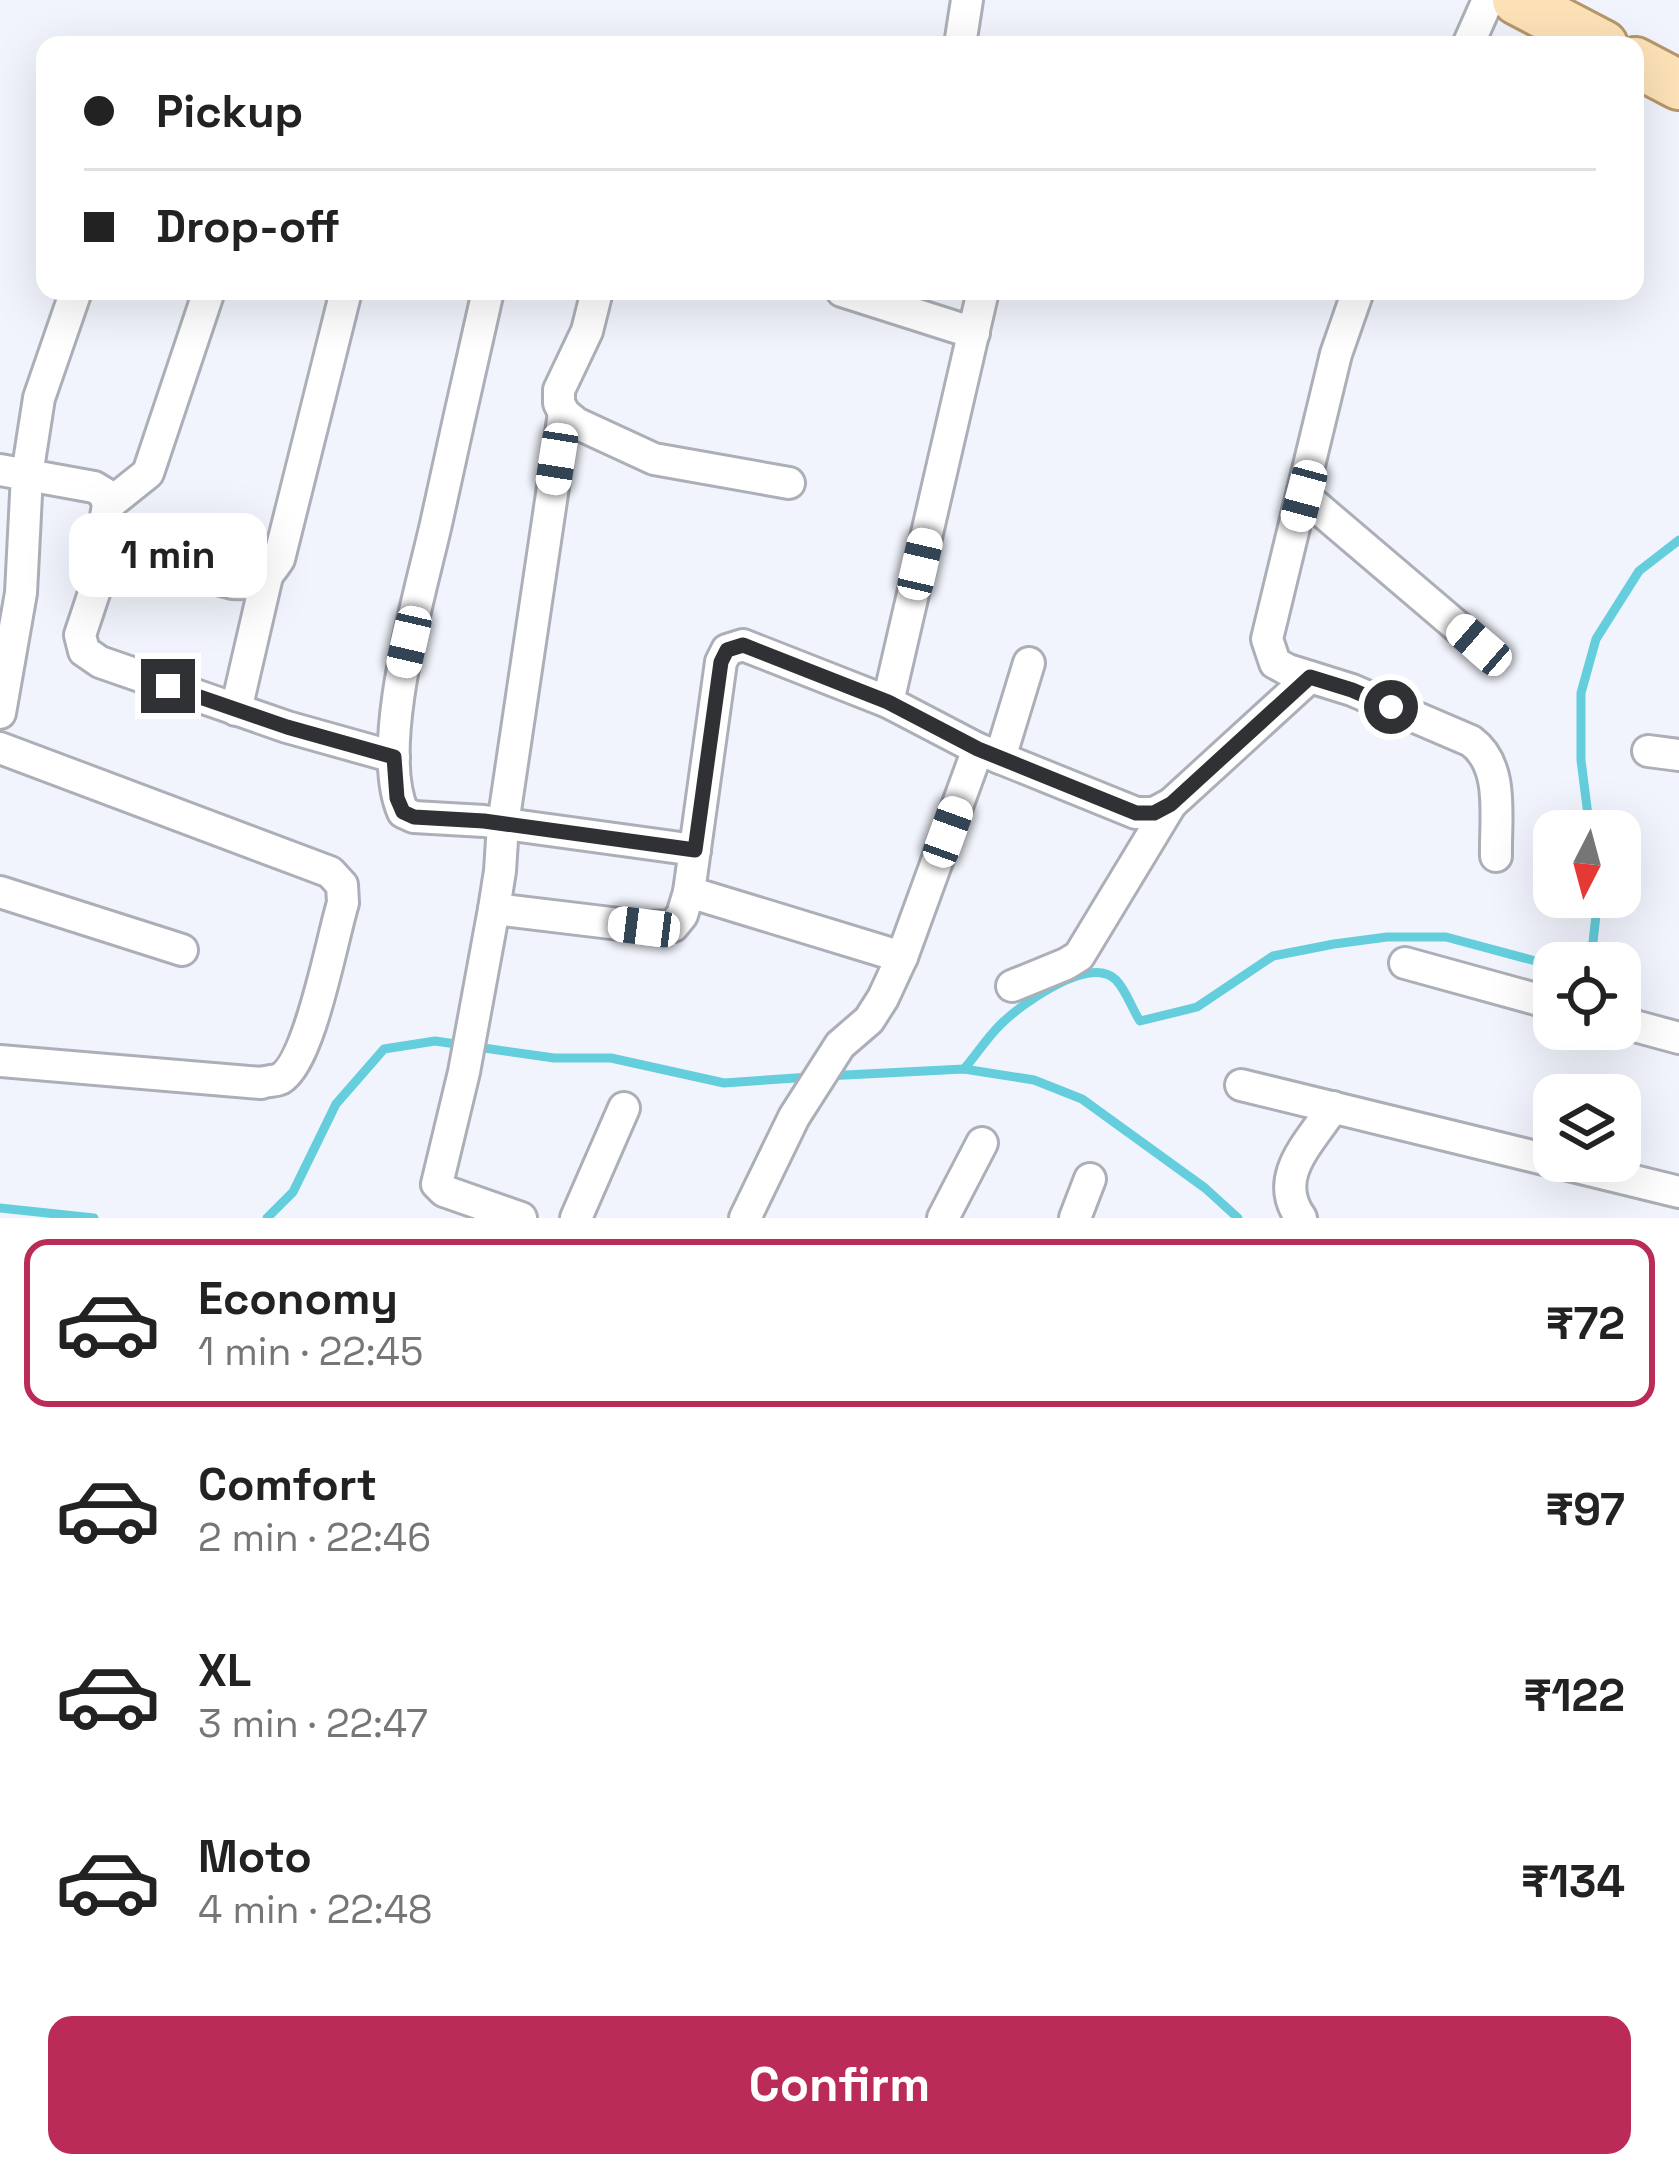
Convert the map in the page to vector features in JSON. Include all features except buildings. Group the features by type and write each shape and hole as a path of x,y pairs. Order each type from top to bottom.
{"main road":[{"path":"1517,0 1586,36"}],"street":[{"path":"961,36 967,0"},
{"path":"1472,36 1488,0"},
{"path":"0,713 21,593 14,473 73,300"},
{"path":"108,505 148,473 206,300"},
{"path":"236,710 267,576 279,559 344,300"},
{"path":"486,300 400,685 394,757 397,798 403,812 414,817 695,850"},
{"path":"595,300 587,332 559,390 564,413 653,459 789,483"},
{"path":"870,300 974,333"},
{"path":"888,702 981,300"},
{"path":"1355,300 1336,353 1267,640 1275,663 1352,690 1483,750 1494,771 1496,856"},
{"path":"521,1218 444,1191 437,1184 464,1072 494,909 564,413"},
{"path":"14,473 94,487 104,493 108,505 103,534 122,553 233,583 251,585 267,576"},
{"path":"1304,496 1479,645"},
{"path":"110,544 80,635 84,651 100,662 236,710 394,757"},
{"path":"494,909 674,926 689,892 721,662 727,650 743,645 888,702 989,754 1136,813 1154,813 1171,804 1310,677"},
{"path":"745,1218 794,1117 840,1045 869,1020 902,957 1029,664"},
{"path":"0,748 330,872 342,885 343,903 311,1024 294,1065 279,1080 261,1083 0,1061"},
{"path":"1012,986 1079,956 1171,804"},
{"path":"0,892 182,950"},
{"path":"689,892 902,957"},
{"path":"1405,963 1533,998"},
{"path":"1641,1028 1679,1038"},
{"path":"1241,1085 1679,1192"},
{"path":"1301,1218 1289,1199 1288,1175 1333,1107"},
{"path":"576,1218 624,1108"},
{"path":"943,1218 982,1143"},
{"path":"1075,1218 1090,1179"}],"waterway":[{"path":"1587,810 1581,760 1581,693 1596,639 1639,571 1679,540"},
{"path":"1593,942 1596,918"},
{"path":"964,1069 995,1030 1023,1005 1056,985 1090,973 1116,980 1140,1021 1197,1007 1273,956 1334,944 1387,937 1446,937 1533,960"},
{"path":"267,1218 293,1192 336,1104 384,1049 435,1041 554,1058 611,1058 724,1083 810,1077"},
{"path":"826,1076 964,1069 1034,1080 1082,1099 1205,1188 1238,1218"},
{"path":"0,1208 94,1218"}],"route":[{"path":"168,686 394,757 397,798 403,812 414,817 484,821 695,850 721,662 727,650 743,645 888,702 978,749 1136,813 1154,813 1171,804 1310,677 1391,707"}]}
